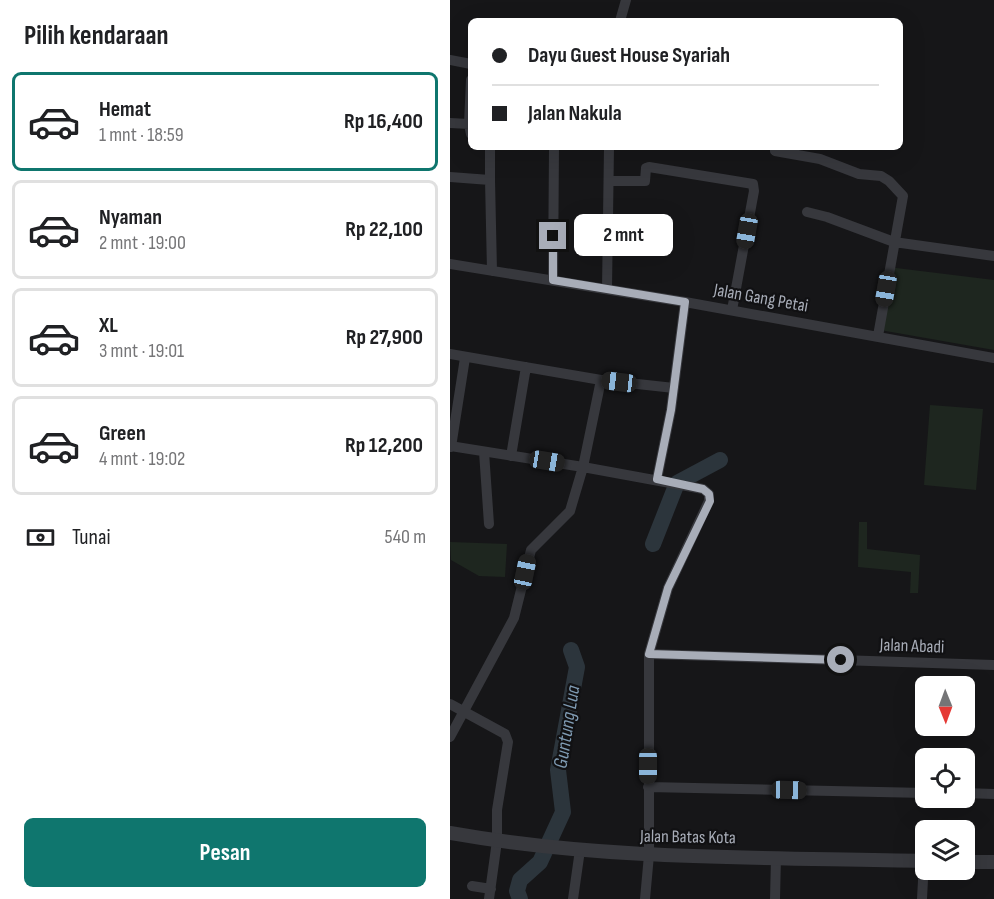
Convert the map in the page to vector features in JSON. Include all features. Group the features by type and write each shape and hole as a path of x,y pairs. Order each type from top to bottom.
{"street":[{"path":"621,18 626,0"},
{"path":"450,60 468,63"},
{"path":"450,123 468,128"},
{"path":"490,150 492,271"},
{"path":"553,280 554,150"},
{"path":"607,289 609,150"},
{"path":"775,151 820,159 855,173 875,175 889,181 903,196 878,336"},
{"path":"610,181 645,181 646,168 649,166 753,184 754,191 732,310"},
{"path":"450,177 490,180"},
{"path":"807,212 894,242 994,256"},
{"name":"Jalan Gang Petai","path":"450,264 732,310 994,358"},
{"path":"657,479 674,388 685,302"},
{"path":"450,354 601,380 674,388"},
{"path":"465,358 451,447 657,479 703,489 710,497 668,588 649,654 649,855 645,899"},
{"path":"512,456 526,367"},
{"path":"450,737 514,618 531,550 566,517 583,467 601,380"},
{"path":"484,452 489,524"},
{"name":"Jalan Abadi","path":"649,654 994,665"},
{"path":"450,704 505,734 508,738 497,810 497,840 490,894 472,886"},
{"path":"648,787 915,793"},
{"path":"975,794 994,794"},
{"name":"Jalan Batas Kota","path":"450,833 546,847 649,855 915,861"},
{"path":"573,899 580,850"},
{"path":"775,899 776,857"},
{"path":"975,862 994,862"},
{"path":"922,899 924,880"}],"shaded area":[{"path":"888,267 994,280 994,350 880,330"},
{"path":"930,405 983,409 976,490 924,485"},
{"path":"859,522 867,522 867,549 920,555 918,593 910,593 911,572 858,567"},
{"path":"450,542 507,544 505,577 479,576 451,560"}],"waterway":[{"path":"653,544 677,483 720,460"},
{"name":"Guntung Lua","path":"520,899 517,891 520,880 540,862 563,812 558,770 577,667 571,650"}],"route":[{"path":"553,236 553,280 685,302 671,410 657,479 703,489 709,494 710,501 668,588 649,654 841,660"}]}
